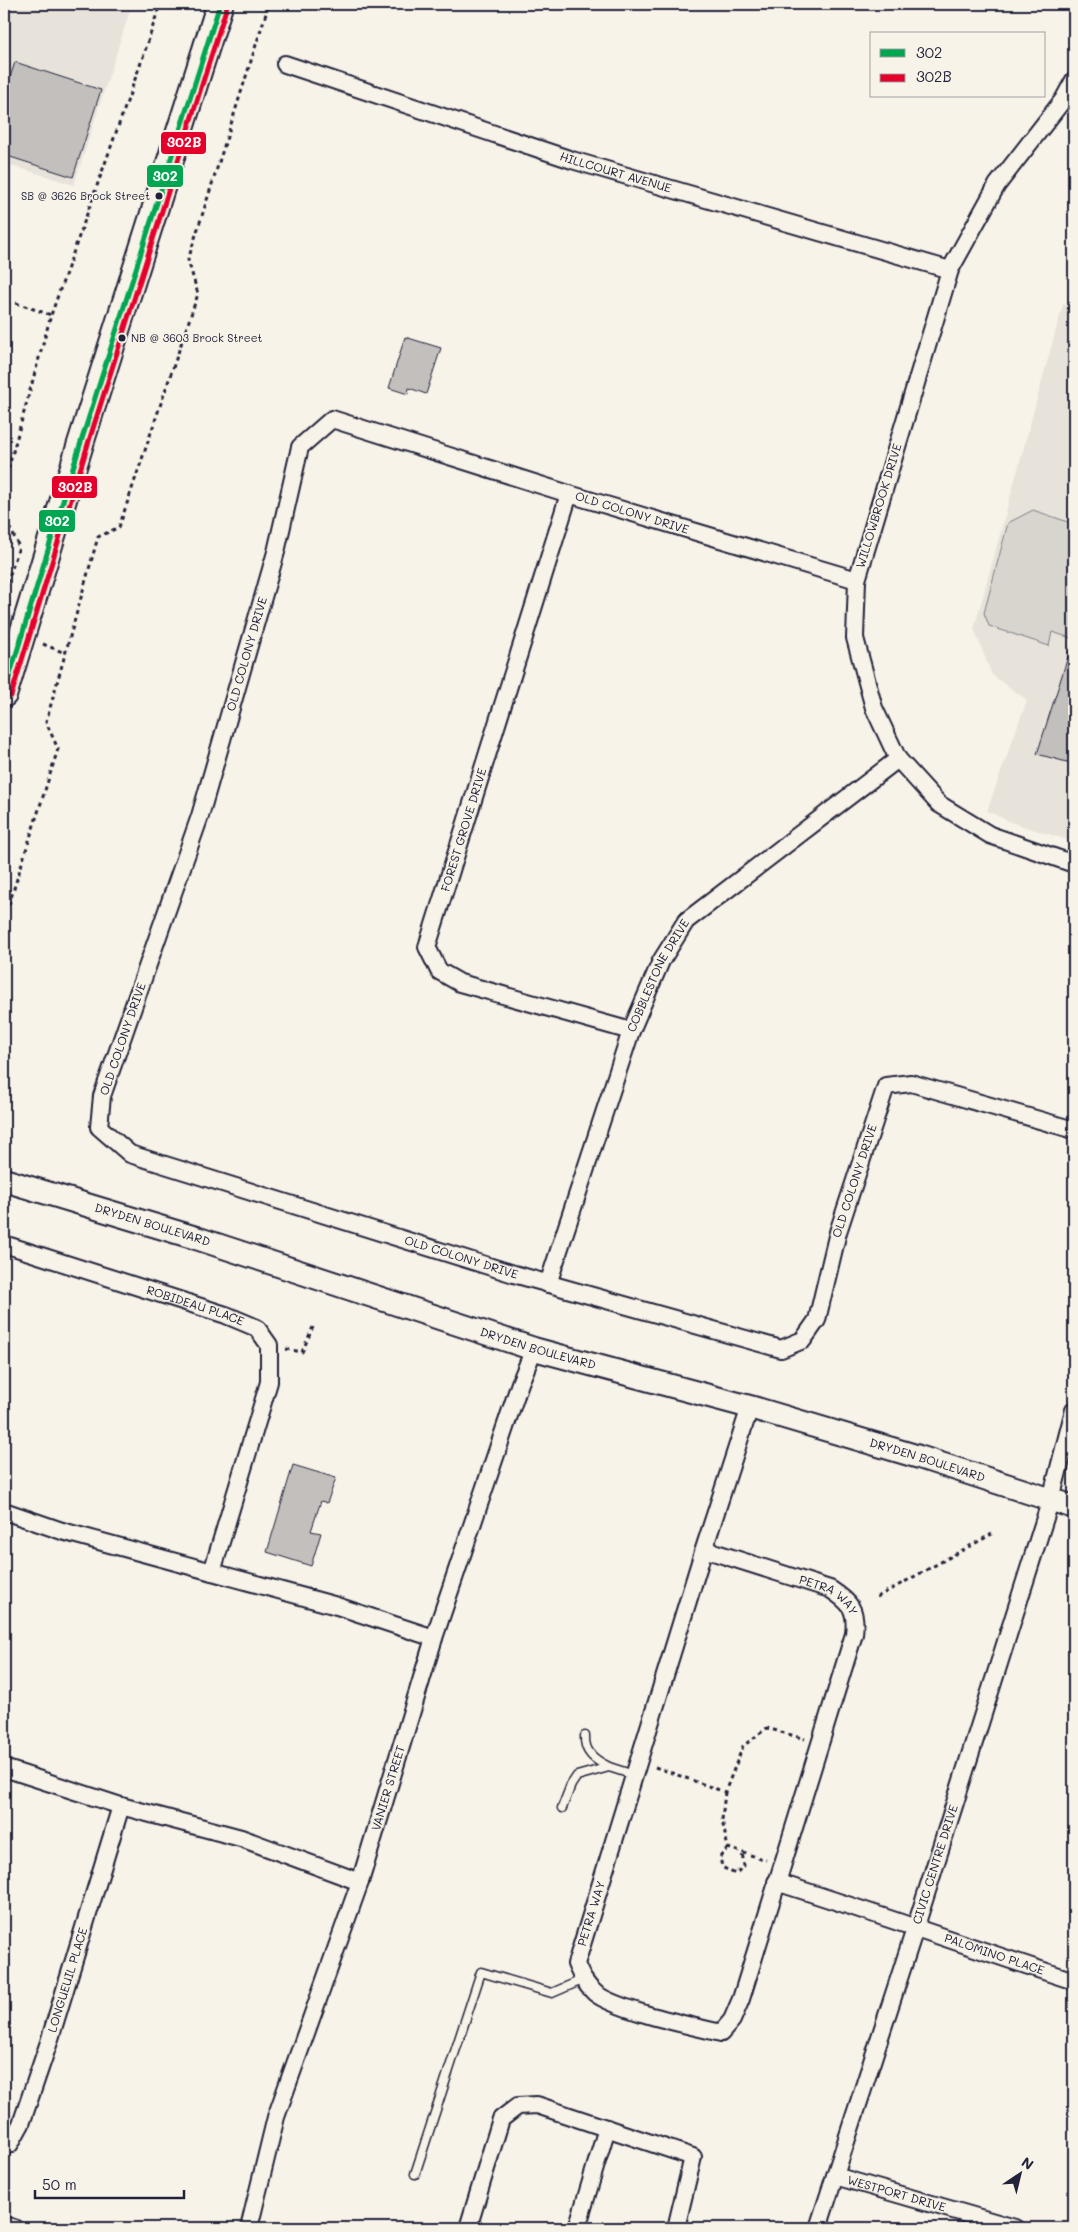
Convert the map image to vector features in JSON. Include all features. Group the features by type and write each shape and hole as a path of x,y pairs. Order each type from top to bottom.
{"main road":[{"path":"4,694 84,432 220,4"}],"street":[{"name":"HILLCOURT AVENUE","path":"285,64 572,160 950,270"},
{"name":"WILLOWBROOK DRIVE","path":"1074,80 1063,100 997,185 950,270 856,580 854,638 874,708 898,759 939,804 990,834 1074,864"},
{"name":"OLD COLONY DRIVE","path":"856,580 569,494 332,419 300,447 276,552 200,816 102,1096 98,1126 130,1154 548,1284 781,1349 803,1340 817,1320 838,1232 886,1086 911,1083 1074,1130"},
{"name":"FOREST GROVE DRIVE","path":"569,494 427,947 439,971 460,983 631,1031"},
{"name":"COBBLESTONE DRIVE","path":"548,1284 631,1031 661,961 686,921 898,759"},
{"name":"DRYDEN BOULEVARD","path":"4,1180 196,1238 534,1349 750,1408 919,1457 1074,1507"},
{"name":"ROBIDEAU PLACE","path":"4,1244 226,1315 257,1328 269,1345"},
{"path":"212,1572 269,1382 269,1345"},
{"name":"VANIER STREET","path":"249,2228 276,2117 360,1882 434,1638 520,1383 534,1349"},
{"name":"PETRA WAY","path":"704,1549 830,1589 846,1600 852,1608 856,1619 854,1634 776,1882 742,1999 732,2020 721,2033 618,2005 596,1994 582,1980 576,1964 704,1549 750,1408"},
{"name":"CIVIC CENTRE DRIVE","path":"818,2228 1051,1499 1074,1410"},
{"path":"4,1511 62,1531 336,1606 434,1638"},
{"path":"4,1768 121,1806 241,1838 360,1882"},
{"name":"LONGUEUIL PLACE","path":"4,2147 10,2144 21,2124 49,2042 121,1806"},
{"path":"776,1882 878,1914 915,1929"},
{"name":"PALOMINO PLACE","path":"915,1929 1074,1981"},
{"path":"468,2228 501,2119 518,2106 537,2105 693,2157 676,2228"},
{"path":"577,2228 607,2128"},
{"name":"WESTPORT DRIVE","path":"835,2176 1015,2228"},
{"path":"4,2225 14,2228"}],"lane":[{"path":"585,1736 584,1745 593,1759 609,1767"},
{"path":"562,1808 571,1785 577,1776 609,1767 637,1769"},
{"path":"415,2174 481,1972 552,1994 582,1980"}],"path":[{"path":"4,484 51,315 160,4"},
{"path":"4,920 58,749 46,722 98,536 119,527 198,294 188,260 269,4"},
{"path":"16,303 51,315"},
{"path":"4,521 20,547 4,593"},
{"path":"269,1345 302,1352 314,1327"},
{"path":"877,1597 992,1534"},
{"path":"728,1848 722,1820 725,1792 743,1746 767,1728 820,1743"},
{"path":"637,1769 725,1792"},
{"path":"728,1848 782,1864"},
{"path":"728,1848 720,1857 722,1867 735,1874 744,1866 742,1852"}],"shaded area":[{"path":"4,4 132,4 74,185 4,163"},
{"path":"1063,304 1074,308 1074,842 1013,823 987,811 1027,700 992,675 974,629"},
{"path":"1033,510 1074,524 1074,639 1052,632 1049,646 989,626 984,613 1008,523"}],"building":[{"path":"15,62 101,90 73,177 4,155 4,96"},
{"path":"405,337 441,348 426,394 409,388 408,394 389,388"},
{"path":"1071,647 1074,648 1074,764 1037,754"},
{"path":"293,1465 336,1478 327,1503 321,1501 311,1531 321,1533 311,1566 267,1552"}],"transit line":[{"name":"302","path":"4,694 81,442 220,4"},
{"name":"302B","path":"11,696 88,444 227,6"}],"place":[{"name":"SB @ 3626 Brock Street","path":"159,196"},
{"name":"NB @ 3603 Brock Street","path":"122,338"}]}
